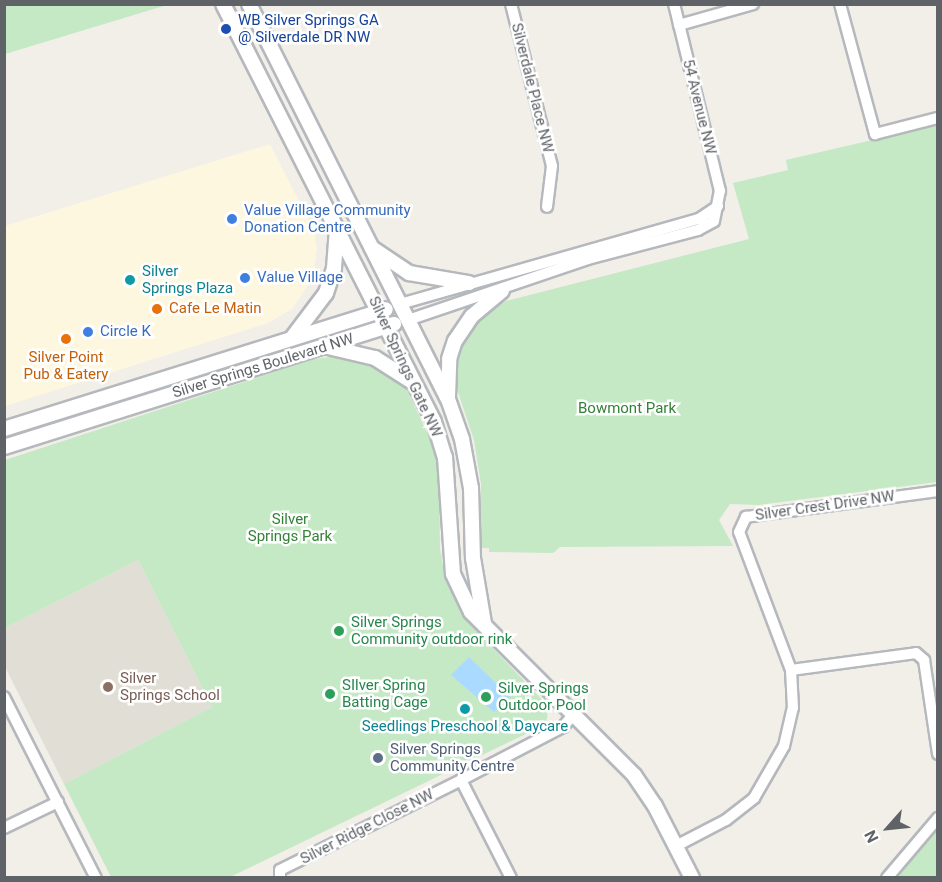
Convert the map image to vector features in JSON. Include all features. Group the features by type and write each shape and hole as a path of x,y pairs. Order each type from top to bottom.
{"street":[{"name":"Silver Springs Gate NW","path":"223,4 415,383 444,458 453,574 471,612 484,623"},
{"name":"Silver Springs Gate NW","path":"249,4 448,399 467,466 473,558 484,623"},
{"name":"Silverdale Place NW","path":"511,4 552,166 548,207"},
{"name":"54 Avenue NW","path":"674,4 720,191 718,208"},
{"path":"679,25 753,4"},
{"path":"840,4 875,134 938,118"},
{"name":"Silver Springs Boulevard NW","path":"4,429 469,283 699,219 718,208"},
{"name":"Silver Springs Boulevard NW","path":"4,447 502,291 588,259 698,230 714,221 718,208"},
{"path":"291,339 326,293 334,268 337,228"},
{"path":"371,248 409,273 469,283"},
{"path":"448,399 449,359 455,341 472,316 502,291"},
{"path":"326,346 375,358 415,383"},
{"name":"Silver Crest Drive NW","path":"676,846 726,820 754,798 784,746 793,708 791,670 739,532 746,517 938,491"},
{"path":"484,623 572,716 634,775 692,878"},
{"path":"791,670 916,653 924,660 938,754"},
{"path":"4,697 96,878"},
{"name":"Silver Ridge Close NW","path":"280,878 280,870 562,727 572,716"},
{"path":"461,780 511,878"},
{"path":"4,828 58,802"},
{"path":"887,878 938,818"}],"shaded area":[{"path":"270,144 314,231 317,249 313,278 292,309 268,323 5,406 5,226"},
{"name":"Silver Springs School","path":"138,560 212,707 64,784 5,667 5,628"}],"green space":[{"path":"5,4 167,4 167,5 5,54"},
{"name":"Bowmont Park","path":"937,125 937,482 759,505 730,504 719,520 733,546 560,547 553,553 489,552 489,548 481,548 481,484 474,440 455,383 459,345 480,317 506,301 749,239 733,183 788,170 786,160"},
{"name":"Silver Springs Park","path":"338,356 357,358 386,371 406,388 433,445 439,477 440,549 446,581 466,620 548,706 547,719 540,727 230,877 111,877 64,784 212,707 138,560 5,628 5,460 314,359"},
{"path":"205,371 207,376 143,398 133,394"},
{"path":"937,827 937,877 898,877 918,850"}],"water":[{"path":"469,657 510,697 494,712 451,675"}],"place":[{"name":"WB Silver Springs GA @ Silverdale DR NW","path":"226,29"},
{"name":"Value Village Community Donation Centre","path":"232,219"},
{"name":"Value Village","path":"245,278"},
{"name":"Silver Springs Plaza","path":"130,280"},
{"name":"Cafe Le Matin","path":"157,309"},
{"name":"Circle K","path":"88,332"},
{"name":"Silver Point Pub & Eatery","path":"66,339"},
{"name":"Silver Springs Community outdoor rink","path":"339,631"},
{"name":"Silver Springs School","path":"108,687"},
{"name":"SIlver Spring Batting Cage","path":"330,694"},
{"name":"Silver Springs Outdoor Pool","path":"486,697"},
{"name":"Seedlings Preschool & Daycare","path":"465,709"},
{"name":"Silver Springs Community Centre","path":"378,758"}]}
